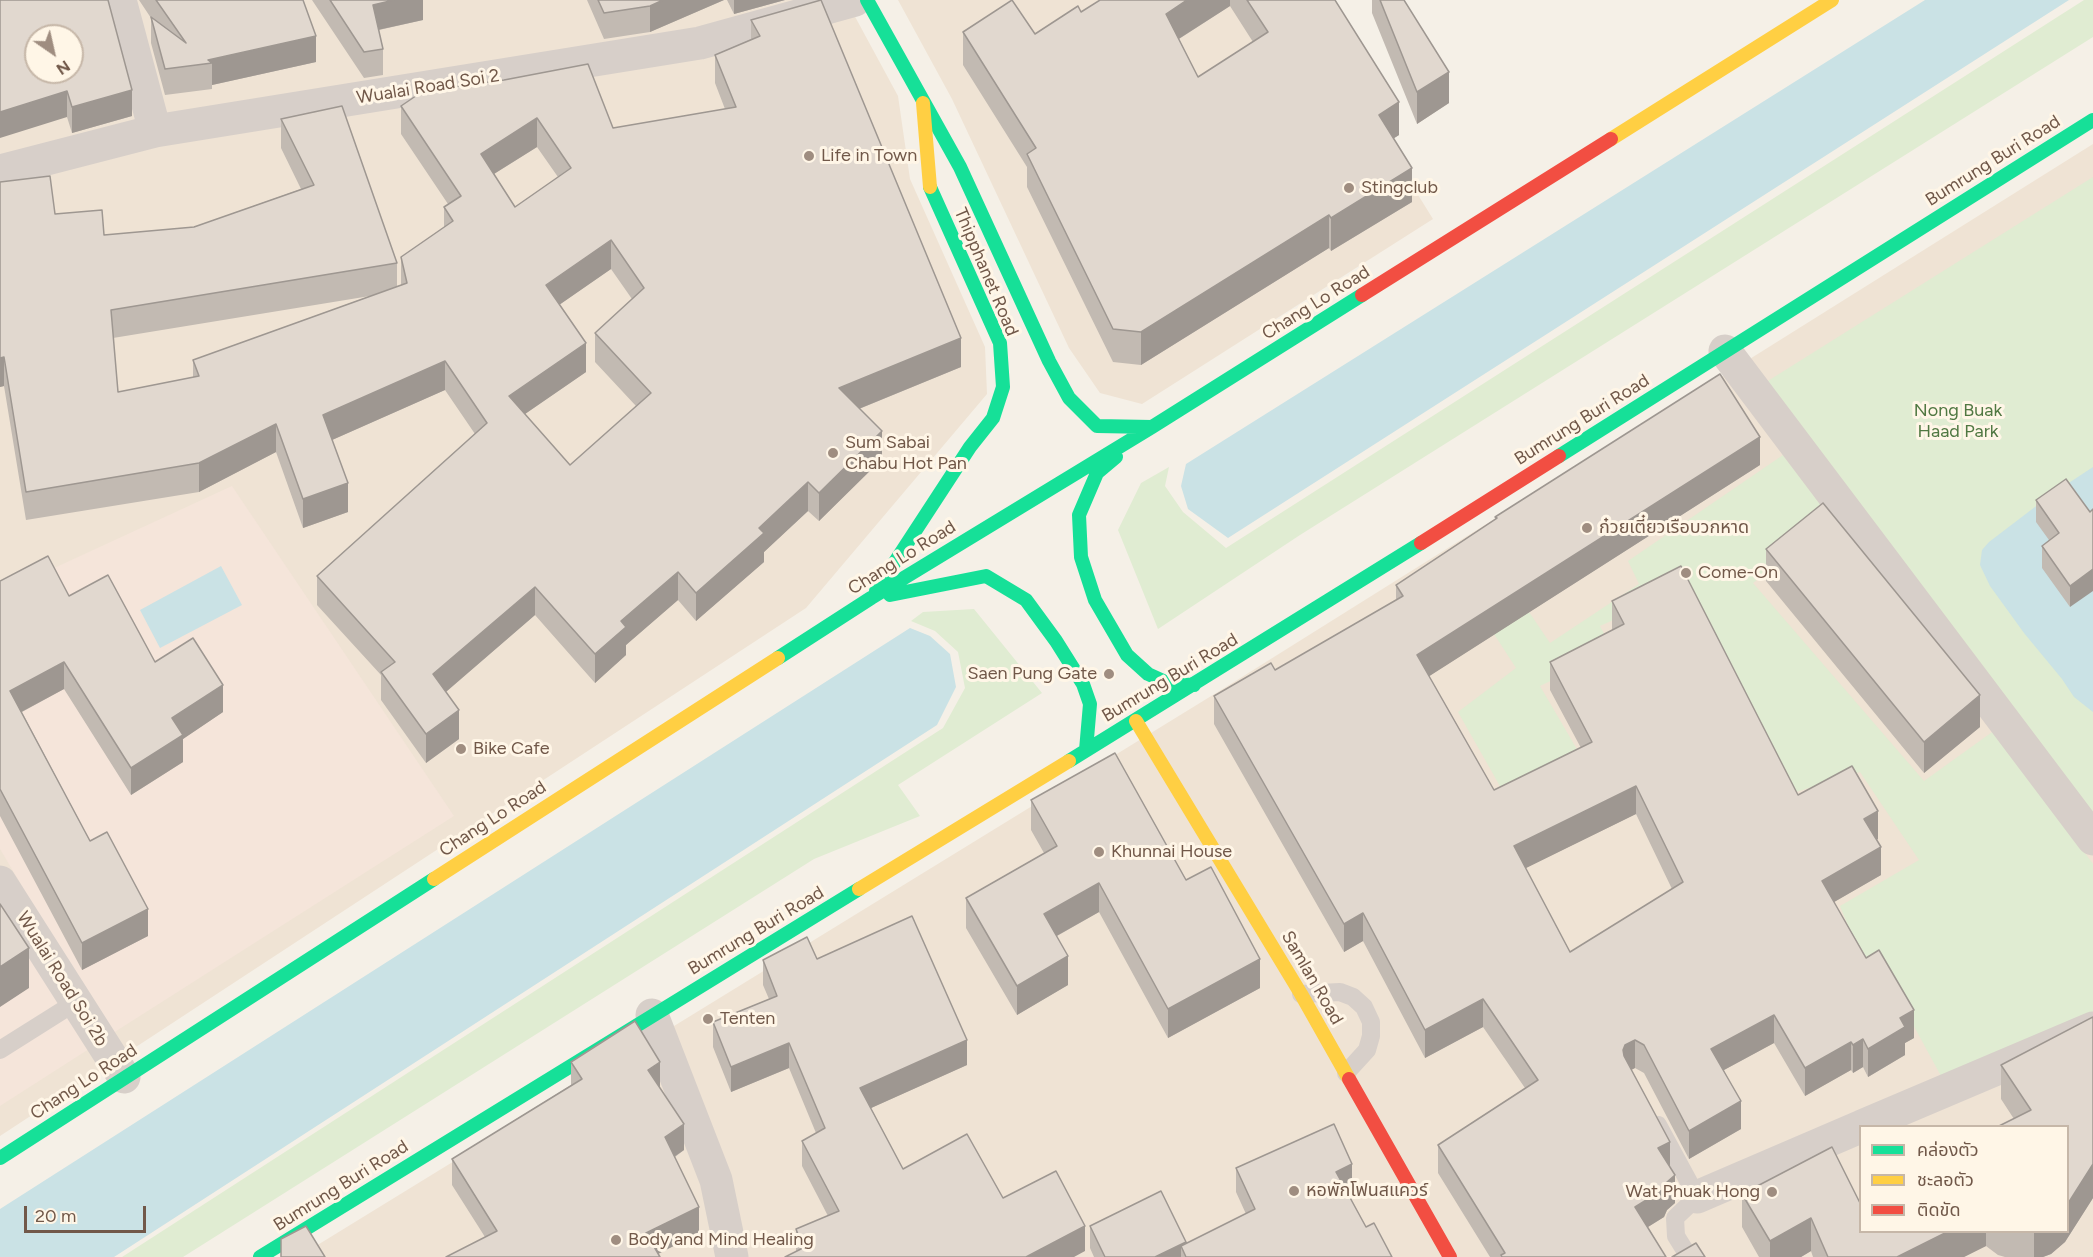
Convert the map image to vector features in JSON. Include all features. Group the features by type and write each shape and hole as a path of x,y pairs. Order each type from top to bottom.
{"main road":[{"name":"Thipphanet Road","path":"867,0 960,167 1048,361 1069,398 1097,426 1152,427"},
{"name":"Chang Lo Road","path":"0,1158 871,598 1152,427 1832,0"},
{"name":"Thipphanet Road","path":"871,598 970,447 993,418 1003,387 1000,343 929,184 923,103"},
{"name":"Bumrung Buri Road","path":"260,1257 652,1015 1136,721 2093,120"},
{"path":"1152,427 1097,473 1079,514 1081,557 1095,600 1127,655 1148,674 1170,684 1194,685"},
{"path":"871,598 986,576 1026,600 1056,641 1083,684 1090,704 1086,750"},
{"name":"Samlan Road","path":"1136,721 1301,994 1450,1257"}],"street":[{"path":"120,0 155,131"},
{"name":"Wualai Road Soi 2","path":"0,171 155,131 700,43 855,0"},
{"path":"1725,351 2093,840"},
{"name":"Wualai Road Soi 2b","path":"0,882 124,1077"},
{"path":"652,1015 716,1180 732,1257"},
{"path":"1866,1125 2093,1028"},
{"path":"1697,1197 1859,1128"}],"lane":[{"path":"1301,994 1340,992 1353,997 1364,1007 1371,1022 1371,1036 1367,1050 1346,1073"},
{"path":"0,1050 76,1002"},
{"path":"1650,1108 1697,1197 1675,1218 1676,1236 1689,1257"}],"shaded area":[{"path":"0,0 846,0 898,96 910,179 985,347 987,394 806,608 0,1136"},
{"path":"898,0 1297,0 1433,219 1142,404 1100,393 1069,348 952,99"},
{"path":"2093,144 2093,1257 298,1257 1234,682"},
{"path":"232,486 454,816 110,1035 0,849 0,593"},
{"path":"0,906 89,1049 0,1106"}],"green space":[{"path":"2084,0 2093,0 2093,37 1300,535 1158,629 1118,530 1141,483 1169,467 1165,486 1183,512 1226,548"},
{"name":"Nong Buak Haad Park","path":"2093,177 2093,829 1763,384"},
{"path":"1783,455 1833,520 1753,583 1924,781 1995,730 2093,864 2093,1014 1941,1076 1879,962 1867,973 1840,906 1919,860 1860,772 1796,792 1687,587 1600,626 1613,651 1540,686 1585,763 1505,795 1458,712 1516,668 1450,566 1485,547 1550,643 1639,584 1628,561"},
{"path":"974,609 1042,693 898,785 920,816 814,859 183,1257 122,1257 943,728 965,688 958,652 935,631 911,621 923,612"}],"water":[{"path":"1925,0 2069,0 1228,538 1188,509 1181,486 1186,464"},
{"path":"2093,467 2093,712 2074,697 2024,633 1990,586 1980,565 1982,550 1989,542 2052,494"},
{"path":"221,566 242,605 160,648 140,610"},
{"path":"910,628 930,636 950,654 956,687 937,725 114,1257 0,1257 0,1209"}],"building":[{"path":"0,0 108,0 132,90 72,107 67,91 0,112"},
{"path":"156,0 303,0 316,36 208,60 212,63 165,69 151,17 186,43"},
{"path":"330,0 394,0 373,5 383,49 364,52"},
{"path":"598,0 663,0 650,6 604,13"},
{"path":"821,0 961,338 839,388 882,431 819,493 808,482 759,528 764,533 696,593 678,572 621,621 626,627 595,654 535,587 433,674 459,710 426,734 381,672 395,662 317,576 487,423 445,361 323,415 348,483 303,499 276,424 199,463 26,492 4,357 0,358 0,182 50,176 55,214 102,210 104,235 194,227 314,185 281,119 342,106 397,263 111,310 118,392 199,376 193,360 407,283 401,257 453,221 444,207 461,196 401,106 435,83 439,89 504,80 588,64 613,128 736,107 715,55 760,36 751,20","holes":["537,118 571,168 515,207 481,154","611,240 644,288 595,333 651,393 570,465 509,396 586,343 546,285"]},
{"path":"1012,0 1035,34 1078,6 1081,12 1100,0 1187,0 1166,14 1198,77 1268,32 1247,0 1335,0 1399,102 1379,115 1412,168 1331,218 1329,215 1141,332 1113,329 1027,154 1036,148 963,32"},
{"path":"1380,0 1404,0 1449,72 1417,92"},
{"path":"1720,374 1760,437 1417,655 1494,790 1592,742 1550,662 1624,624 1612,601 1681,566 1798,795 1852,766 1878,811 1864,819 1881,847 1822,881 1866,958 1879,950 1914,1010 1900,1018 1905,1027 1868,1049 1863,1039 1853,1045 1851,1042 1805,1068 1774,1015 1711,1049 1741,1101 1689,1131 1644,1045 1635,1040 1625,1045 1624,1056 1670,1142 1658,1148 1675,1175 1667,1182 1664,1189 1635,1207 1666,1257 1502,1257 1501,1255 1505,1253 1438,1145 1538,1080 1483,999 1425,1030 1363,913 1344,924 1214,696 1271,663 1275,670 1403,596 1396,585 1497,518 1495,517","holes":["1636,786 1683,882 1570,952 1514,846"]},
{"path":"2066,479 2090,512 2093,509 2093,569 2070,586 2042,546 2059,533 2036,500"},
{"path":"1823,503 1980,695 1924,742 1766,549"},
{"path":"48,556 69,596 108,575 155,662 193,638 223,685 172,718 183,735 131,768 64,662 10,691 90,841 107,832 148,909 82,943 0,789 0,581"},
{"path":"1115,753 1186,880 1211,867 1260,959 1168,1009 1099,883 1044,914 1068,956 1017,986 966,898 1057,846 1031,800"},
{"path":"0,904 29,948 0,967"},
{"path":"912,916 967,1040 860,1088 903,1169 967,1134 1003,1198 1056,1171 1085,1226 1026,1257 785,1257 803,1248 796,1229 839,1211 802,1141 825,1128 789,1043 731,1067 713,1022 777,996 763,960 807,937 817,959"},
{"path":"2093,1017 2093,1164 2069,1202 2069,1125 2001,1125 2031,1110 2001,1065"},
{"path":"635,1021 660,1062 648,1070 684,1124 665,1137 699,1207 646,1233 660,1257 446,1257 497,1231 452,1159 582,1079 571,1062"},
{"path":"1334,1124 1352,1164 1336,1172 1366,1227 1374,1223 1392,1257 1186,1257 1181,1246 1255,1209 1236,1168"},
{"path":"1832,1147 1859,1201 1859,1233 1945,1233 1897,1257 1828,1257 1811,1218 1770,1241 1742,1194"},
{"path":"1161,1191 1186,1242 1155,1257 1105,1257 1090,1226"},
{"path":"306,1226 325,1257 281,1257 281,1239"},
{"path":"1696,1243 1705,1257 1672,1257"}],"traffic: fast":[{"path":"867,0 960,167 1049,361 1069,398 1097,426 1152,427"},
{"path":"1559,456 2093,120"},
{"path":"876,591 970,447 993,418 1003,387 1000,343 930,187"},
{"path":"778,658 871,598 1152,427 1362,295"},
{"path":"1116,457 1097,473 1079,515 1081,557 1095,600 1127,655 1148,674 1170,684 1194,685"},
{"path":"1069,761 1421,543"},
{"path":"890,595 986,576 1026,600 1056,641 1083,684 1090,704 1086,750"},
{"path":"0,1158 434,879"},
{"path":"260,1257 859,889"}],"traffic: slow":[{"path":"1611,139 1832,0"},
{"path":"923,103 930,187"},
{"path":"434,879 778,658"},
{"path":"1136,721 1301,994 1349,1079"},
{"path":"859,889 1069,761"}],"traffic: jam":[{"path":"1362,295 1611,139"},
{"path":"1421,543 1559,456"},
{"path":"1349,1079 1450,1257"}],"place":[{"name":"Life in Town","path":"809,156"},
{"name":"Stingclub","path":"1349,188"},
{"name":"Sum Sabai Chabu Hot Pan","path":"833,453"},
{"name":"ก๋วยเตี๋ยวเรือบวกหาด","path":"1587,528"},
{"name":"Come-On","path":"1686,573"},
{"name":"Saen Pung Gate","path":"1109,674"},
{"name":"Bike Cafe","path":"461,749"},
{"name":"Khunnai House","path":"1099,852"},
{"name":"Tenten","path":"708,1019"},
{"name":"หอพักโฟนสแควร์","path":"1294,1191"},
{"name":"Wat Phuak Hong","path":"1772,1192"},
{"name":"Body and Mind Healing","path":"616,1240"}]}
